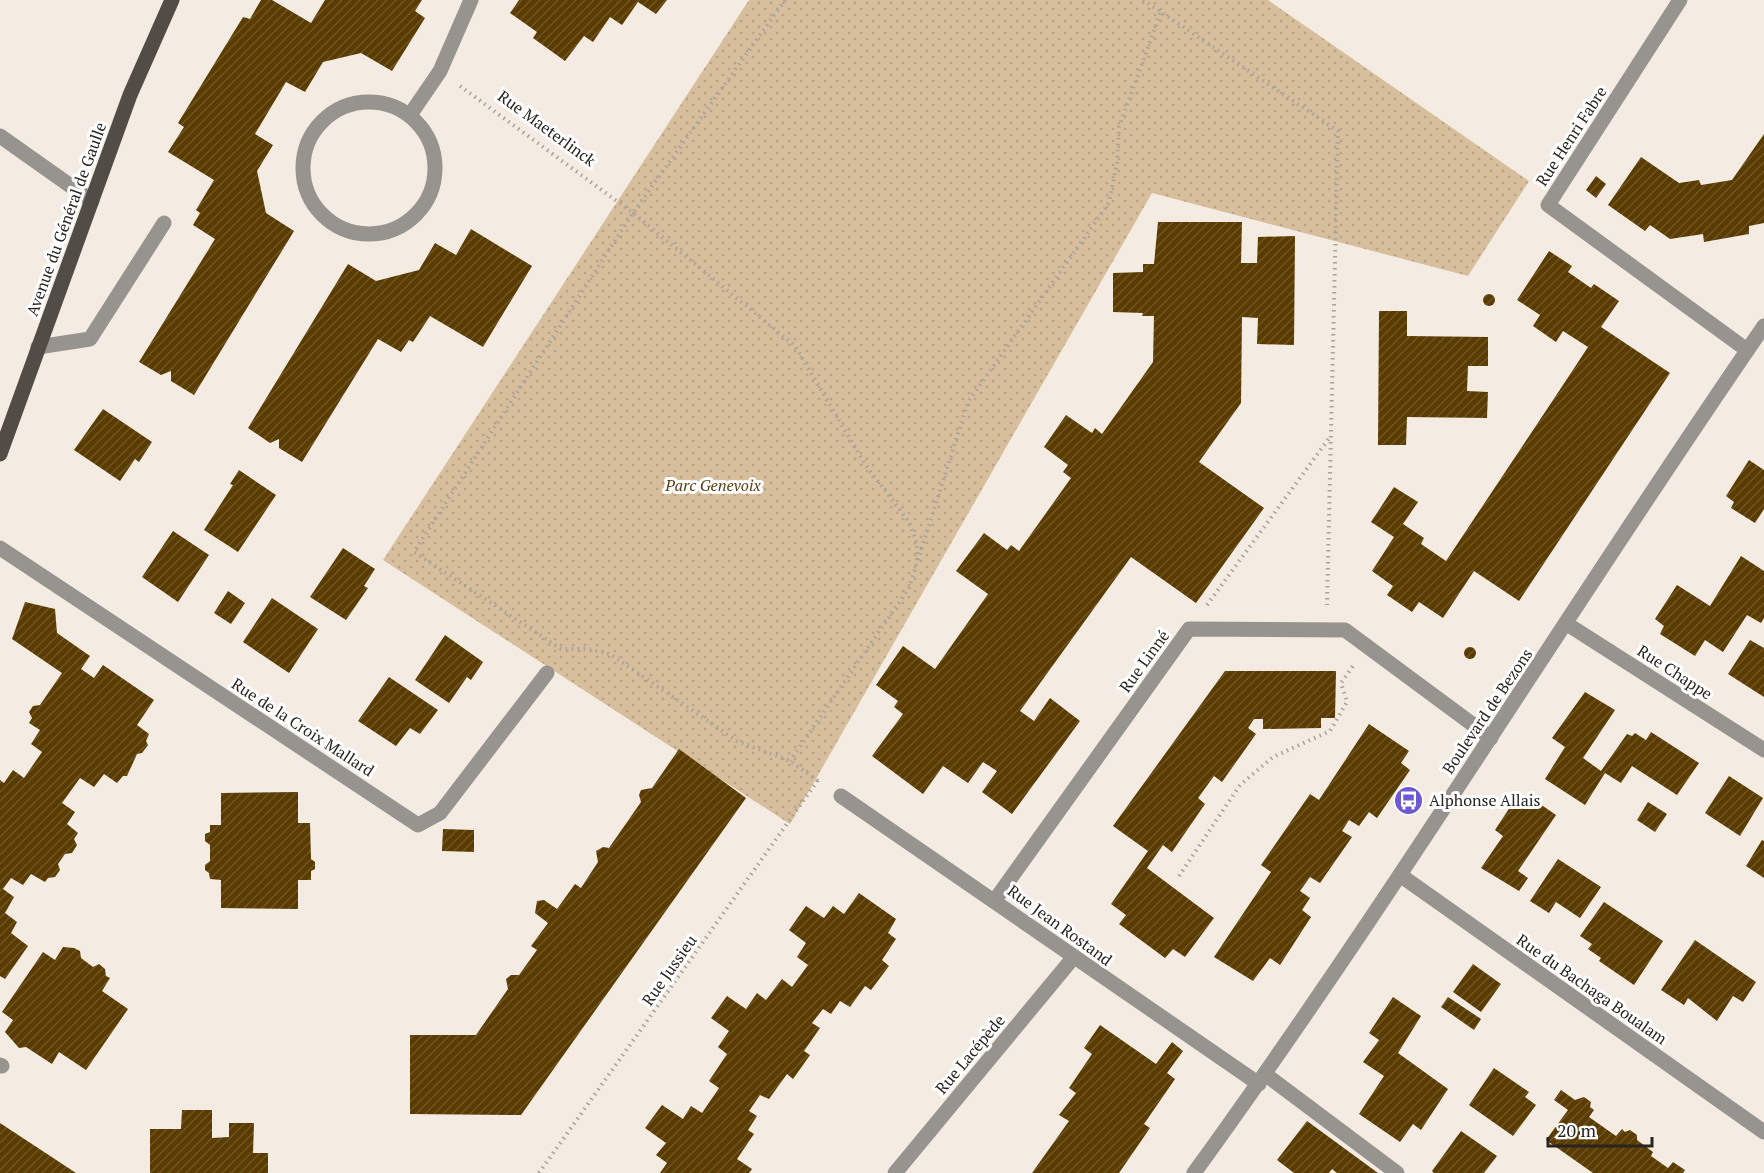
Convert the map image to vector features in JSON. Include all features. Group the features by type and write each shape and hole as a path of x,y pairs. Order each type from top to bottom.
{"main road":[{"name":"Avenue du Général de Gaulle","path":"0,454 130,95 172,0"}],"street":[{"path":"410,115 440,71 471,0"},
{"name":"Rue Henri Fabre","path":"1680,0 1548,205 1748,350"},
{"path":"370,101 391,105 410,115 425,131 434,151 436,174 430,195 419,213 401,227 381,234 359,234 327,220 317,209 307,191 303,170 305,148 315,129 330,114 349,104 370,101"},
{"path":"0,136 92,201"},
{"path":"38,347 90,339 164,223"},
{"name":"Boulevard de Bezons","path":"1194,1173 1262,1079 1400,875 1764,326"},
{"name":"Rue de la Croix Mallard","path":"0,548 418,825 440,813 547,673"},
{"name":"Rue Chappe","path":"1567,624 1764,750"},
{"name":"Rue Linné","path":"995,900 1189,629 1345,630 1491,738"},
{"name":"Rue Jean Rostand","path":"841,796 995,900 1073,958 1262,1079 1397,1173"},
{"name":"Rue du Bachaga Boualam","path":"1400,875 1764,1132"},
{"name":"Rue Lacépède","path":"895,1173 1073,958"}],"path":[{"path":"785,0 633,213 414,552 561,649 587,649 610,654 737,741 790,761 841,796"},
{"path":"1143,0 1338,131 1327,630"},
{"path":"790,761 909,588 968,402 1109,203 1117,163 1119,127 1161,12"},
{"name":"Rue Maeterlinck","path":"440,71 633,213 795,346 865,464 909,522 917,543 917,563"},
{"path":"1189,629 1331,436"},
{"path":"1179,876 1240,785 1273,757 1330,732 1347,702 1341,683 1366,645"},
{"name":"Rue Jussieu","path":"539,1173 818,780"}],"green space":[{"name":"Parc Genevoix","path":"749,0 1268,0 1529,181 1468,276 1152,193 790,824 383,560"}],"building":[{"path":"261,0 272,0 311,23 325,0 422,0 415,11 425,18 392,71 361,53 323,62 305,92 286,82 255,134 273,145 257,171 266,213 294,231 194,395 171,381 171,371 161,375 139,362 215,239 193,225 200,213 196,210 214,180 168,152 184,127 178,123 243,17 250,19"},
{"path":"519,0 667,0 656,14 638,2 622,25 610,17 593,42 584,36 565,61 533,38 537,32 510,13"},
{"path":"1764,134 1764,223 1749,226 1749,234 1704,242 1703,234 1670,239 1650,225 1645,231 1608,205 1641,157 1679,183 1699,180 1701,185 1732,180"},
{"path":"1596,176 1606,184 1596,198 1586,190"},
{"path":"1158,222 1242,222 1241,263 1257,263 1258,237 1295,236 1294,345 1257,344 1258,318 1242,317 1241,403 1199,462 1264,508 1196,603 1131,557 1020,711 1034,721 1050,698 1080,721 1012,814 982,792 997,771 983,762 968,783 943,766 923,794 872,756 903,714 894,707 898,701 876,685 903,646 935,669 988,594 956,571 984,533 1007,550 1011,545 1019,551 1071,478 1063,472 1068,465 1044,447 1066,415 1092,433 1095,428 1102,434 1153,362 1154,316 1142,316 1143,313 1113,312 1113,273 1143,272 1143,264 1154,264"},
{"path":"471,229 532,266 483,347 430,316 413,342 409,340 401,352 378,339 302,462 279,448 279,439 270,443 248,428 348,264 376,281 419,270 435,243 456,255"},
{"path":"1549,251 1572,266 1568,272 1591,288 1594,284 1619,301 1601,327 1670,373 1519,601 1474,571 1443,618 1419,602 1412,612 1387,595 1393,586 1372,571 1394,537 1371,522 1394,487 1418,502 1403,524 1424,538 1421,544 1446,561 1588,347 1563,331 1556,342 1533,326 1540,315 1517,300"},
{"path":"1491,294 1495,300 1491,306 1487,306 1483,298"},
{"path":"1379,311 1407,311 1407,336 1488,337 1488,366 1468,366 1467,391 1488,392 1487,418 1407,417 1406,445 1378,445"},
{"path":"103,409 152,442 139,462 135,459 120,481 74,450"},
{"path":"1749,460 1764,470 1764,509 1755,523 1731,508 1734,502 1726,496"},
{"path":"239,470 276,495 238,552 204,530 233,485 230,484"},
{"path":"173,531 209,555 178,602 142,577"},
{"path":"343,548 375,569 364,586 368,588 346,620 310,597"},
{"path":"1741,556 1764,571 1764,618 1761,623 1747,615 1723,652 1705,640 1695,656 1660,634 1664,626 1655,619 1677,585 1710,606"},
{"path":"228,591 245,603 231,624 214,613"},
{"path":"272,598 318,629 289,673 243,642"},
{"path":"25,602 55,609 57,633 90,656 81,669 94,678 103,665 154,700 137,725 149,734 146,741 148,745 142,753 137,754 127,776 123,776 117,783 104,774 94,787 80,778 62,803 75,812 67,824 78,833 74,839 77,845 72,853 65,854 58,864 60,870 55,877 48,878 45,882 31,874 23,885 11,878 3,889 14,897 5,913 17,922 11,933 28,946 5,979 0,976 0,780 4,783 13,770 24,778 42,752 31,744 40,730 29,723 32,718 29,712 33,706 40,705 62,673 12,639"},
{"path":"445,635 483,662 471,680 467,677 449,703 415,680"},
{"path":"1750,640 1764,648 1764,697 1728,674"},
{"path":"1472,647 1476,653 1472,659 1468,659 1464,651"},
{"path":"1225,671 1336,671 1335,718 1321,718 1321,728 1263,729 1263,719 1254,719 1248,728 1256,734 1222,782 1214,776 1198,798 1205,804 1172,852 1163,845 1147,868 1214,918 1185,957 1173,949 1165,958 1119,924 1126,915 1111,904 1148,851 1113,826"},
{"path":"389,677 438,710 420,734 410,728 396,746 358,721"},
{"path":"1585,692 1615,710 1583,758 1601,771 1627,734 1632,736 1635,733 1646,740 1651,732 1699,763 1677,795 1632,766 1621,783 1605,773 1585,805 1545,779 1565,747 1552,738"},
{"path":"1369,724 1409,751 1401,763 1410,770 1377,818 1369,812 1359,826 1349,820 1342,831 1352,837 1320,883 1310,877 1300,891 1310,898 1302,910 1311,917 1280,965 1270,958 1253,981 1214,957 1271,872 1261,865 1310,794 1319,800"},
{"path":"679,749 746,798 521,1115 410,1114 410,1035 476,1035 508,989 506,979 511,975 519,975 537,950 531,946 548,923 535,913 537,901 544,900 557,909 575,884 581,888 598,862 596,851 603,847 609,848 641,802 639,795 641,790 652,788"},
{"path":"1729,776 1763,798 1740,836 1705,813"},
{"path":"298,792 298,823 310,823 311,859 315,862 315,869 311,871 311,880 298,880 298,909 221,908 221,880 210,879 209,873 205,870 205,865 210,861 210,845 205,841 205,834 210,832 210,825 221,825 221,793"},
{"path":"1530,797 1556,815 1518,871 1528,878 1519,891 1481,868 1503,836 1495,830 1514,801 1523,807"},
{"path":"1648,802 1667,814 1655,832 1637,820"},
{"path":"443,829 474,830 474,852 442,851"},
{"path":"1762,840 1764,841 1764,878 1746,866"},
{"path":"1558,859 1601,887 1580,918 1556,902 1549,913 1530,901"},
{"path":"859,893 896,919 888,933 896,939 882,960 889,966 871,990 865,986 850,1007 840,1001 831,1014 823,1009 812,1023 820,1028 804,1051 810,1055 793,1079 787,1074 769,1099 760,1095 749,1111 757,1116 748,1130 754,1134 737,1159 752,1169 749,1173 660,1173 667,1163 656,1155 666,1143 645,1128 662,1105 683,1119 691,1106 702,1113 719,1088 709,1081 727,1054 718,1047 729,1031 711,1018 727,996 746,1009 757,993 766,1000 782,979 792,987 808,965 797,957 806,943 789,930 806,906 824,918 833,906 844,914"},
{"path":"1604,902 1663,941 1634,985 1599,961 1601,958 1588,949 1592,944 1580,936"},
{"path":"1695,940 1756,982 1743,1002 1733,996 1717,1021 1688,998 1684,1005 1661,990"},
{"path":"63,947 80,951 81,958 93,967 99,964 105,969 106,976 110,978 102,991 128,1009 86,1070 59,1052 52,1064 26,1047 19,1048 5,1032 13,1020 2,1012 43,952 55,960"},
{"path":"1473,964 1501,984 1481,1012 1453,992"},
{"path":"1393,997 1421,1016 1398,1053 1448,1089 1421,1130 1413,1124 1400,1142 1359,1114 1384,1076 1363,1062 1379,1040 1369,1033"},
{"path":"1448,997 1481,1019 1474,1030 1441,1007"},
{"path":"1100,1025 1156,1064 1172,1042 1183,1051 1167,1073 1175,1079 1144,1124 1150,1128 1119,1173 1032,1173 1069,1121 1059,1115 1076,1093 1069,1088 1092,1054 1084,1048"},
{"path":"1494,1068 1529,1092 1525,1097 1536,1105 1513,1136 1469,1105"},
{"path":"1561,1090 1575,1100 1584,1097 1591,1102 1590,1107 1594,1110 1589,1117 1616,1136 1622,1129 1625,1132 1630,1130 1637,1135 1637,1140 1653,1152 1651,1156 1668,1168 1673,1162 1685,1170 1683,1173 1593,1173 1546,1140 1568,1110 1554,1100"},
{"path":"182,1110 212,1110 212,1138 229,1137 229,1123 254,1123 253,1153 268,1153 268,1173 150,1173 150,1129 181,1129"},
{"path":"1307,1121 1378,1173 1337,1173 1332,1169 1329,1173 1294,1173 1277,1160"},
{"path":"0,1123 76,1173 0,1173"},
{"path":"1461,1131 1497,1156 1484,1173 1434,1173 1432,1171"}],"place":[{"name":"Alphonse Allais","path":"1408,800"}]}
